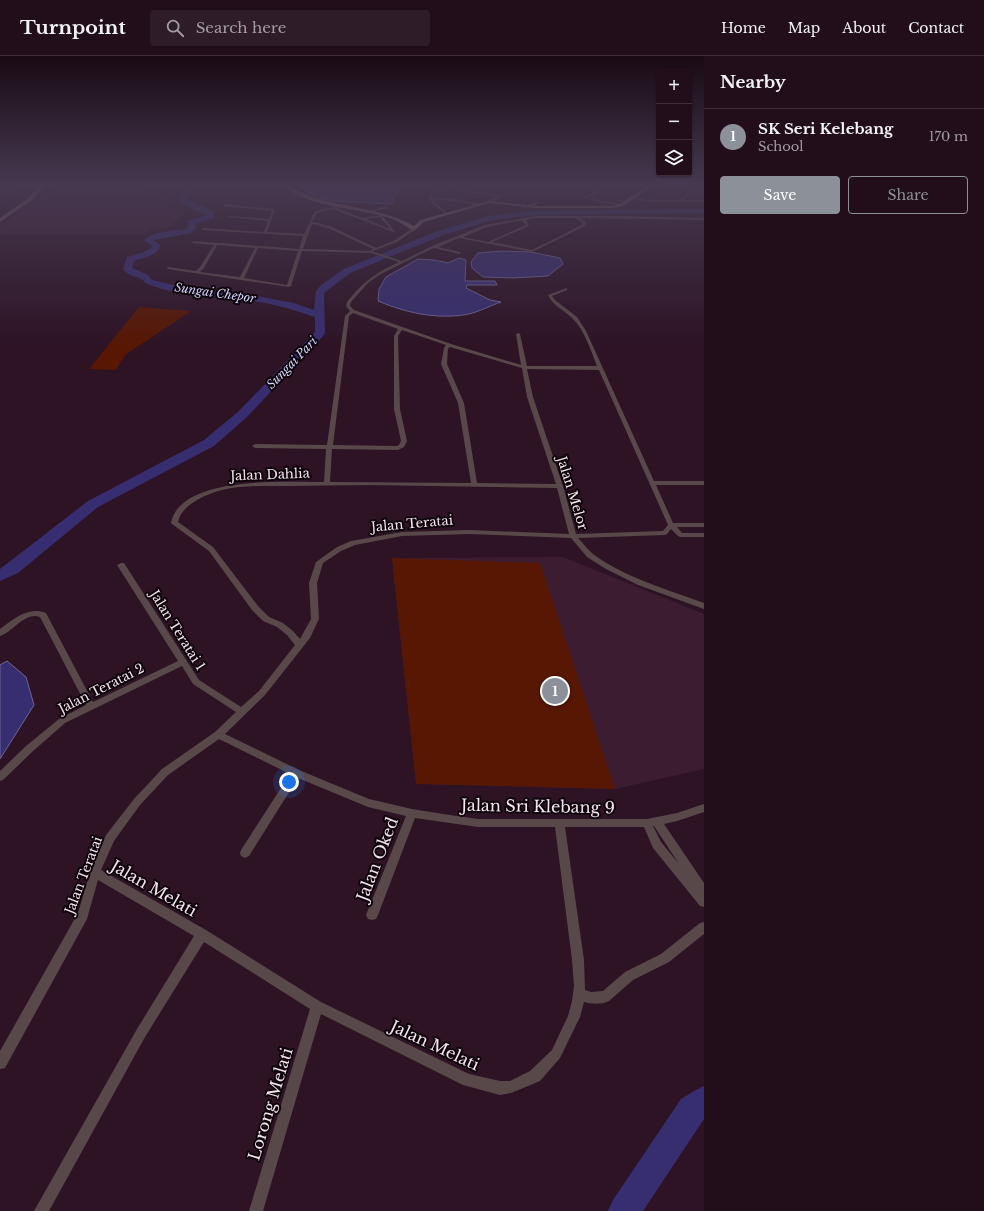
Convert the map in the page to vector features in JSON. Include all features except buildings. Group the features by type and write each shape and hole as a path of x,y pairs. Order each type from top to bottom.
{"street":[{"path":"168,268 289,286 304,238"},
{"path":"352,238 376,249"},
{"path":"456,238 433,247 378,274 349,302 348,306 352,310 449,345 524,367 600,368"},
{"path":"462,238 528,251 535,250 559,238"},
{"path":"488,243 499,238"},
{"path":"372,254 376,249 400,239"},
{"path":"193,242 372,254 402,262"},
{"path":"197,272 202,268 216,244"},
{"path":"241,279 257,247"},
{"path":"433,247 459,253"},
{"path":"566,289 550,295 553,301 578,321 671,525 680,535 704,535"},
{"path":"327,484 333,418 347,316 352,310"},
{"path":"256,446 398,448 402,446 404,441 397,409 396,388 396,336 401,328"},
{"name":"Jalan Melor","path":"518,334 530,396 560,486 573,536 590,555 620,573 704,606"},
{"path":"449,345 446,348 444,364 461,403 474,484"},
{"path":"652,483 704,483"},
{"name":"Jalan Dahlia","path":"300,645 290,632 280,625 266,619 255,608 211,549 174,523 174,518 178,512 198,497 224,488 327,484 474,484 560,486"},
{"path":"671,525 704,526"},
{"name":"Jalan Teratai","path":"0,1063 83,915 95,872 110,838 137,802 165,772 218,735 262,693 307,636 315,619 313,583 320,562 340,549 353,543 402,534 448,532 573,536 665,533 671,525"},
{"name":"Jalan Teratai 1","path":"121,565 183,662 201,686 242,712"},
{"path":"0,633 28,614 36,612 43,615 91,706"},
{"name":"Jalan Teratai 2","path":"0,777 29,749 62,721 183,662"},
{"name":"Jalan Sri Klebang 9","path":"218,735 296,773 368,803 412,813 478,823 652,822 704,808"},
{"path":"245,853 296,773"},
{"name":"Jalan Oked","path":"372,915 412,813"},
{"path":"652,822 704,892"},
{"path":"652,822 657,845 704,902"},
{"name":"Jalan Melati","path":"95,872 202,934 317,1006 468,1080 500,1088 511,1087 524,1082 544,1068 556,1054 574,1017 579,994 578,960 559,823"},
{"path":"579,994 591,998 605,997 629,976 665,958 704,927"},
{"path":"40,1211 141,1033 202,934"},
{"name":"Lorong Melati","path":"256,1211 317,1006"}],"shaded area":[{"path":"501,251 531,252 560,258 563,264 548,276 513,278 483,277 472,268 471,262 478,253"},
{"path":"459,258 466,260 465,281 495,281 497,285 467,285 466,288 490,300 501,302 477,312 452,316 441,316 419,314 378,301 379,289 386,277 418,259 448,263"},
{"path":"139,307 191,311 125,355 116,370 89,369"},
{"path":"563,557 704,614 704,769 615,789 416,784 392,558"},
{"path":"392,558 540,563 615,789 416,784"},
{"path":"7,661 26,677 34,705 0,759 0,665"}],"waterway":[{"name":"Sungai Chepor","path":"152,238 148,240 156,245 155,249 147,254 130,259 127,269 132,273 145,277 149,282 203,294 246,297 294,306 320,316"},
{"name":"Sungai Pari","path":"320,316 319,293 324,287 347,271 428,238"},
{"name":"Sungai Pari","path":"0,576 12,569 93,504 209,443 243,414 320,333 320,316"},
{"path":"624,1211 692,1110 704,1101"}],"place":[{"name":"SK Seri Kelebang","path":"555,691"}]}
